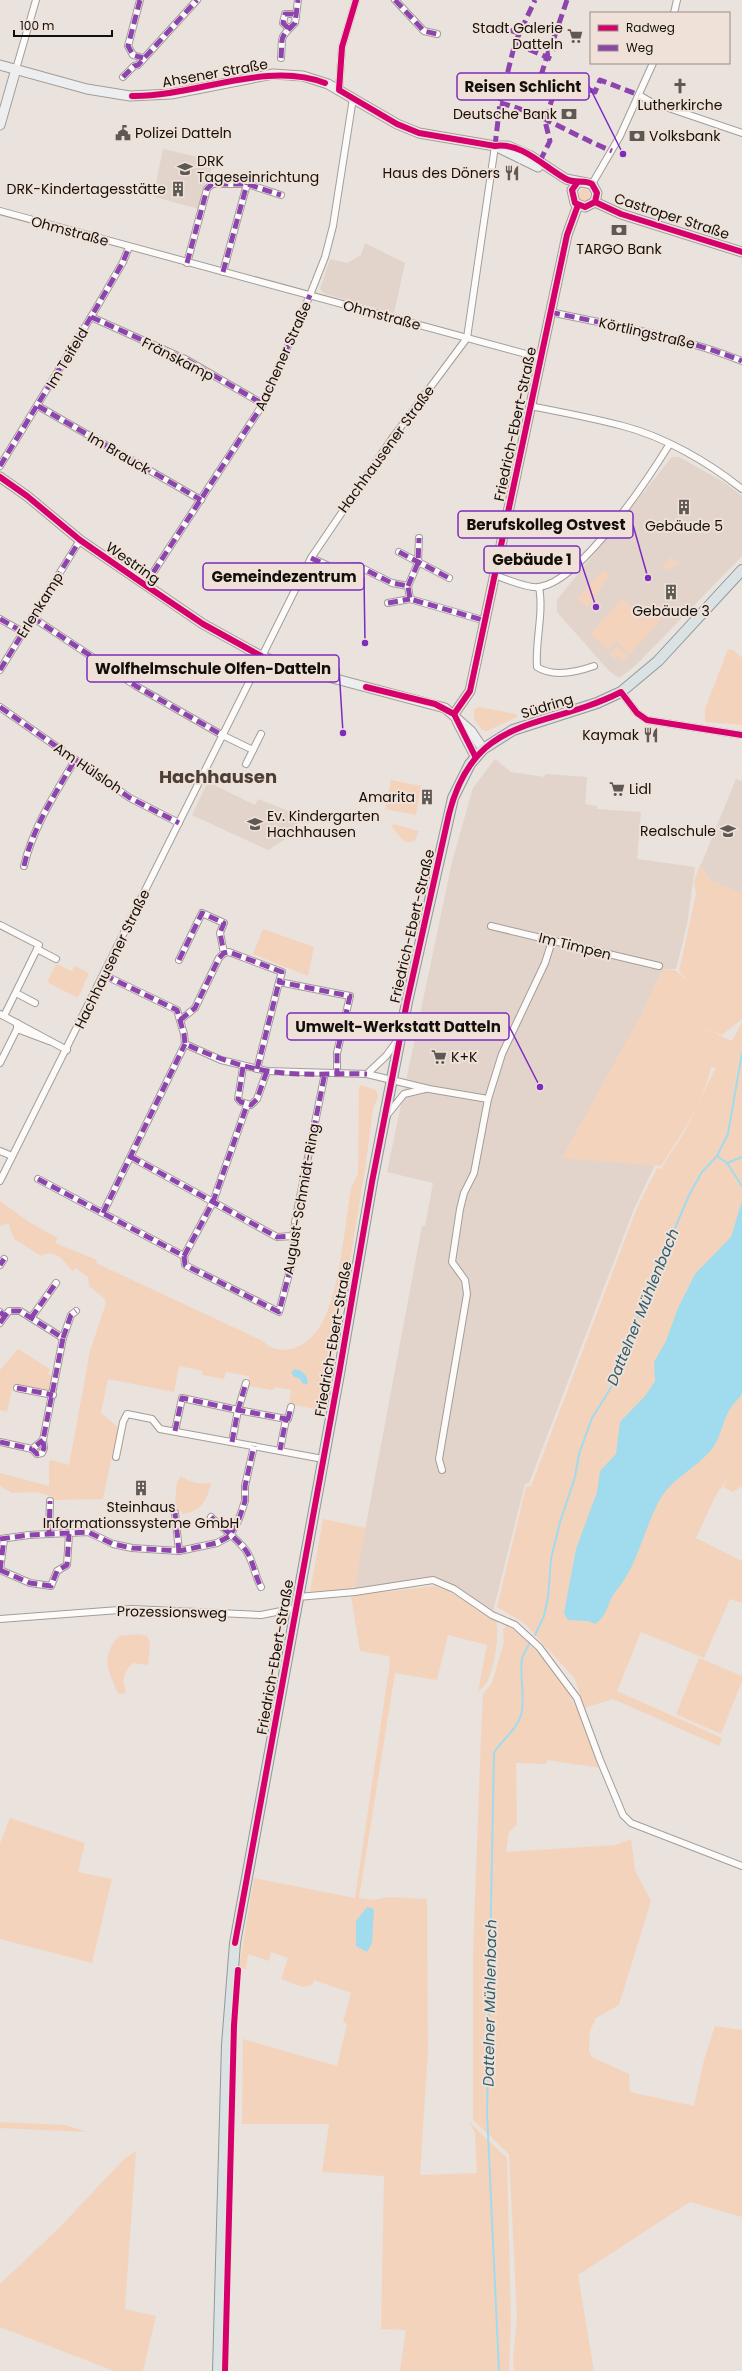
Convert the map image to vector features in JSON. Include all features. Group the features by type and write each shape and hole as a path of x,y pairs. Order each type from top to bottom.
{"main road":[{"name":"Südring","path":"483,749 513,730 597,703 620,692 658,661 742,570"},
{"name":"Friedrich-Ebert-Straße","path":"218,2371 226,2072 231,1978 296,1608 303,1597 323,1459 399,1039 453,798 475,756 483,749"}],"street":[{"path":"0,125 36,0"},
{"path":"140,0 128,50 133,55 144,58"},
{"path":"123,77 144,58 197,0"},
{"path":"281,58 280,42 283,33 295,23 298,0"},
{"path":"339,90 342,47 356,0"},
{"path":"395,0 424,31 437,34"},
{"path":"674,12 677,0"},
{"path":"288,28 282,23 285,14 293,14 296,17"},
{"path":"574,187 585,181 592,184 620,136 653,64"},
{"name":"Ahsener Straße","path":"0,65 87,89 130,96 171,94 282,74 314,78 339,90 397,124 419,133 495,146"},
{"path":"639,95 651,102 742,133"},
{"name":"Aachener Straße","path":"145,585 263,404 310,295 325,257 333,226 353,98"},
{"path":"495,146 508,146 531,156 566,179 574,187"},
{"name":"Hachhausener Straße","path":"0,1181 67,1050 261,656 311,558 391,440 467,338 495,146"},
{"path":"187,263 207,189 212,184 247,184 281,195"},
{"path":"224,272 247,184"},
{"name":"Castroper Straße","path":"592,184 597,193 595,202"},
{"path":"574,187 572,199 578,206"},
{"name":"Castroper Straße","path":"578,206 585,207 595,202"},
{"name":"Castroper Straße","path":"595,202 621,214 742,252"},
{"name":"Friedrich-Ebert-Straße","path":"454,714 470,691 567,235 578,206"},
{"name":"Ohmstraße","path":"0,212 541,358"},
{"name":"Im Teifeld","path":"0,466 91,317 123,262 129,247"},
{"name":"Körtlingstraße","path":"550,312 659,334 714,350 742,361"},
{"name":"Fränskamp","path":"91,317 187,360 263,404"},
{"name":"Im Brauck","path":"38,406 201,500"},
{"path":"530,406 624,426 669,444 698,460 742,489"},
{"path":"495,575 539,587 556,580 578,563 616,522 647,482 669,444"},
{"name":"Westring","path":"0,477 28,496 80,540 203,624 261,656 317,674 435,704 454,714 472,731 483,749"},
{"path":"410,599 408,586 418,563 419,538"},
{"name":"Erlenkamp","path":"0,670 80,540"},
{"path":"399,552 414,558 418,563 449,578"},
{"path":"311,558 331,567 358,566 392,583 408,586"},
{"path":"539,587 541,597 536,651 537,667 543,671 575,672 594,666"},
{"path":"388,603 410,599 486,621"},
{"path":"32,617 136,686 222,735 253,750"},
{"path":"0,619 23,632"},
{"path":"620,692 637,713 647,720 742,735"},
{"name":"Am Hülsloh","path":"0,707 130,798 179,823"},
{"path":"454,714 475,756"},
{"path":"246,764 261,734"},
{"path":"24,866 28,848 45,810 75,760"},
{"path":"179,960 202,913 224,923 220,933 224,953"},
{"path":"0,925 39,945 16,992 2,1015 17,1026 67,1050"},
{"name":"Im Timpen","path":"491,926 659,966"},
{"path":"442,1470 439,1459 468,1286 455,1269 452,1255 464,1193 474,1173 488,1099 502,1054 545,963 552,941"},
{"path":"37,949 56,959"},
{"path":"180,1020 195,1008 219,958 224,953 229,952 282,972 257,1069"},
{"path":"103,1213 185,1044 177,1010 104,975"},
{"path":"279,982 350,996 337,1053 337,1073"},
{"path":"16,992 36,1003"},
{"path":"0,1063 17,1026"},
{"name":"Friedrich-Ebert-Straße","path":"367,1074 386,1056 399,1039"},
{"path":"185,1044 243,1067 266,1071 367,1074 429,1089 488,1099"},
{"path":"243,1067 238,1099 247,1105 251,1105 257,1099 266,1071"},
{"name":"August-Schmidt-Ring","path":"38,1179 184,1256 185,1265 279,1312 295,1251 293,1236 325,1073"},
{"path":"384,1120 404,1094 429,1089"},
{"path":"184,1256 213,1202 247,1105"},
{"path":"0,1151 12,1156"},
{"path":"131,1157 277,1237 293,1236"},
{"path":"0,1265 4,1259"},
{"path":"31,1318 56,1283"},
{"path":"0,1323 3,1314 10,1311 20,1311 63,1338"},
{"path":"0,1442 32,1449 37,1454 42,1453 44,1448 43,1440 63,1338 71,1315 76,1311"},
{"path":"232,1442 238,1410 246,1383"},
{"path":"17,1388 53,1395"},
{"path":"175,1431 182,1398 286,1419"},
{"path":"280,1450 286,1419 288,1419 291,1407"},
{"path":"116,1457 123,1422 127,1414 152,1419 160,1428 323,1459"},
{"path":"32,1449 43,1440"},
{"path":"69,1534 67,1565 57,1571 51,1586 30,1583 0,1570 2,1539 88,1532 113,1544 132,1548 179,1551 217,1543 230,1536 239,1519 245,1501 245,1486 254,1446"},
{"path":"49,1534 50,1501"},
{"path":"175,1513 179,1551"},
{"path":"211,1518 246,1551 257,1573 257,1578 261,1587"},
{"path":"303,1597 355,1592 432,1580 454,1589 492,1615 515,1625 539,1647 578,1698 600,1760 623,1815 631,1823 742,1866"},
{"name":"Prozessionsweg","path":"0,1619 132,1609 261,1615 296,1608"}],"shaded area":[{"name":"DRK Tageseinrichtung","path":"163,149 211,160 211,179 206,179 199,209 148,195 152,183 156,183"},
{"path":"586,189 589,190 589,200 582,201 579,200 578,193 579,190"},
{"path":"365,243 405,263 394,313 325,294 320,289 330,259 347,263 361,255"},
{"path":"672,457 679,457 725,483 742,496 742,556 635,666 619,678 609,671 557,612 557,600"},
{"path":"671,557 680,564 666,570 662,567"},
{"path":"603,570 610,576 594,596 596,598 587,607 577,598"},
{"path":"622,598 637,611 644,603 662,619 630,654 616,642 608,650 590,634"},
{"path":"617,646 628,656 624,661 618,656 615,659 610,654"},
{"path":"728,649 733,650 742,658 742,725 705,722 705,709"},
{"path":"479,707 516,714 517,717 487,731 482,730 474,719 474,710"},
{"path":"495,759 511,772 545,777 545,774 587,777 585,804 597,806 597,809 641,812 637,859 695,867 687,925 676,969 663,969 643,1011 655,1165 634,1209 529,1483 525,1484 492,1615 434,1576 354,1589 422,1226 425,1226 433,1183 387,1172 452,862 473,788"},
{"name":"Realschule","path":"736,779 742,781 742,901 694,882"},
{"path":"391,780 421,786 416,815 385,809"},
{"name":"Ev. Kindergarten Hachhausen","path":"208,782 255,805 258,799 301,816 295,833 268,850 192,815"},
{"path":"393,824 419,831 415,840 411,842 404,841 392,827"},
{"path":"700,864 711,880 742,893 742,1019 722,1035 702,1027 732,1041 742,1022 742,1486 733,1492 723,1487 729,1476 716,1495 696,1538 742,1561 742,1603 730,1599 704,1658 641,1632 617,1691 722,1738 719,1746 613,1699 584,1708 575,1679 524,1623 497,1607 526,1487 531,1486 637,1208 657,1168 661,1169 685,1131 716,1067 711,1068 697,1106 661,1166 562,1158 643,1011 663,969 675,970 689,982 679,971 696,894 694,882"},
{"path":"263,929 314,947 308,976 253,954"},
{"path":"56,964 72,971 75,966 89,973 78,998 47,982"},
{"path":"361,1085 376,1090 378,1097 373,1109 365,1170 347,1279 337,1325 338,1331 340,1331 337,1345 330,1359 321,1410 289,1404 291,1390 274,1387 273,1390 248,1386 249,1376 226,1372 224,1379 202,1375 203,1371 179,1366 174,1392 108,1379 101,1413 118,1427 103,1499 54,1500 51,1496 36,1492 12,1493 0,1486 0,1473 49,1486 49,1462 51,1460 69,1465 90,1351 106,1303 105,1299 89,1286 88,1277 76,1268 73,1271 56,1255 47,1254 41,1256 14,1239 8,1223 0,1226 0,1201 29,1222 58,1238 55,1243 97,1260 96,1263 261,1340 272,1347 281,1350 289,1350 310,1339 320,1326 330,1306 338,1273 351,1188 358,1174 359,1087"},
{"path":"18,1349 50,1369 48,1374 53,1376 50,1389 47,1391 13,1385 7,1412 0,1410 0,1370"},
{"path":"181,1476 188,1480 203,1484 211,1483 202,1504 194,1511 182,1514 182,1511 174,1512 177,1483"},
{"path":"323,1519 366,1528 354,1589 310,1592"},
{"path":"434,1586 448,1591 496,1620 497,1642 492,1669 486,1683 478,1692 487,1645 448,1635 437,1680 395,1673 359,1898 372,1900 389,1897 427,1899 428,2051 420,2175 477,2173 475,2133 469,2122 507,2158 511,2324 509,2371 400,2371 406,2330 381,2329 384,2176 322,2172 329,2124 242,2124 243,2039 337,2066 347,2024 343,2022 351,1993 314,1980 312,1985 303,1987 281,1979 288,1958 271,1952 269,1961 248,1954 246,1969 239,1967 254,1878 355,1898 390,1662 389,1656 360,1651 351,1596","holes":["374,1909 367,1952 356,1945 356,1921"]},
{"path":"506,1626 518,1634 543,1658 565,1686 581,1717 601,1768 547,1760 546,1764 516,1763 517,1824 509,1832 506,1852 616,1845 631,1839 635,1870 651,1901 619,2005 596,2018 590,2031 589,2050 592,2057 629,2074 630,2092 694,2106 704,2060 715,2026 742,2030 742,2217 690,2202 578,2275 594,2371 514,2371 513,2360 517,2317 509,2154 473,2120 473,1953 483,1694 492,1683 504,1642 503,1630"},
{"path":"139,1634 147,1636 150,1643 148,1665 133,1663 124,1676 126,1692 122,1694 118,1693 109,1671 109,1651 119,1636"},
{"path":"699,1658 742,1676 742,1681 721,1734 676,1714"},
{"path":"10,1818 85,1843 78,1872 112,1879 92,1963 0,1939 0,1844"},
{"path":"0,2122 65,2125 88,2132 0,2128"},
{"path":"136,2151 125,2309 156,2316 143,2371 114,2371 0,2327 0,2284 59,2228 124,2159"}],"water":[{"path":"742,1201 742,1394 729,1411 717,1441 711,1450 664,1493 653,1512 630,1570 624,1581 613,1595 605,1613 599,1621 595,1624 588,1621 568,1620 564,1613 576,1549 597,1492 600,1471 616,1454 620,1422 646,1395 655,1381 654,1362 666,1341 678,1308 695,1274 731,1237"},
{"path":"295,1369 304,1373 307,1377 308,1383 304,1385 300,1379 293,1376 291,1372"},
{"path":"367,1907 374,1909 372,1943 367,1952 356,1946 356,1921"}],"waterway":[{"name":"Dattelner Mühlenbach","path":"535,1635 544,1616 548,1597 551,1559 560,1522 575,1477 579,1454 592,1418 619,1375 635,1322 654,1287 670,1240 689,1195 702,1172 717,1156 728,1134 742,1053"},
{"path":"717,1156 727,1163 742,1157"},
{"path":"727,1163 742,1186"},
{"name":"Dattelner Mühlenbach","path":"499,2371 487,2113 494,1753 513,1730 521,1715 523,1701 521,1666 523,1655 529,1644"}],"marked path":[{"path":"140,0 128,46 133,55 143,58"},
{"path":"123,77 134,66 138,65 197,0"},
{"path":"281,58 282,38 295,23 298,0"},
{"path":"395,0 424,31 437,34"},
{"path":"495,146 500,103 515,43 535,0"},
{"path":"567,0 554,38 557,40 552,53 548,53 539,82 587,97 590,90 595,92 600,80 639,95"},
{"path":"288,28 283,23 285,14 293,14 296,17"},
{"path":"496,26 519,33"},
{"path":"515,43 551,59"},
{"path":"540,161 550,141 545,121 557,84"},
{"path":"500,103 529,112 612,151"},
{"path":"187,263 207,189 212,184 247,184 281,195"},
{"path":"223,272 247,184"},
{"path":"0,466 91,317 123,262 129,247"},
{"path":"145,585 263,404 310,295"},
{"path":"550,312 671,338 719,352 742,361"},
{"path":"91,317 187,360 263,404"},
{"path":"38,406 201,500"},
{"path":"408,586 418,563 419,538"},
{"path":"0,670 80,540"},
{"path":"399,552 449,578"},
{"path":"311,558 331,567 358,566 392,583 408,586 410,599 486,621"},
{"path":"388,603 410,599"},
{"path":"32,617 136,686 222,735"},
{"path":"0,619 23,632"},
{"path":"0,707 130,798 179,823"},
{"path":"24,866 39,824 52,798 75,760"},
{"path":"179,960 202,913 224,923 220,933 224,953"},
{"path":"180,1020 195,1008 219,958 224,953 229,952 282,972 279,982 350,996 337,1053 337,1073"},
{"path":"104,975 177,1010 184,1034 185,1044 218,1058 252,1068 275,1072 310,1074 367,1074"},
{"path":"257,1069 279,982"},
{"path":"103,1213 185,1044"},
{"path":"243,1067 238,1099 241,1102 251,1105 257,1099 267,1071"},
{"path":"38,1179 184,1256 185,1265 279,1312 295,1251 293,1236 296,1217 325,1073"},
{"path":"184,1256 213,1202 247,1105"},
{"path":"131,1157 277,1237 293,1236"},
{"path":"0,1265 4,1259"},
{"path":"31,1318 56,1283"},
{"path":"0,1312 5,1316 9,1311 20,1311 63,1338 43,1440 44,1448 42,1453 37,1454 32,1449 43,1440"},
{"path":"63,1338 71,1315 76,1311"},
{"path":"0,1323 5,1316"},
{"path":"175,1431 182,1398 238,1410 246,1383"},
{"path":"17,1388 53,1395"},
{"path":"286,1419 288,1419 291,1407"},
{"path":"232,1442 238,1410 286,1419 280,1450"},
{"path":"0,1442 32,1449"},
{"path":"0,1539 29,1535 88,1532 113,1544 132,1548 179,1551 217,1543 230,1536 239,1519 245,1501 245,1486 254,1446"},
{"path":"49,1534 50,1501"},
{"path":"175,1513 179,1551"},
{"path":"211,1517 247,1552 261,1587"},
{"path":"0,1570 30,1583 51,1586 57,1571 67,1565 69,1534"},
{"path":"0,1570 4,1539"}],"cycle path":[{"path":"356,0 342,47 339,90 397,124 419,133 495,146 505,146 524,152 566,179 592,184 597,193 595,202 585,207 575,203 572,190 577,183"},
{"path":"132,96 156,95 230,81 279,75 302,77 325,83"},
{"path":"595,202 621,214 742,252"},
{"path":"454,714 470,691 567,235 578,205"},
{"path":"0,477 27,496 80,540 145,585 203,624 261,656"},
{"path":"366,687 435,704 454,714 475,756"},
{"path":"235,1943 339,1374 372,1182 407,1002 449,814 461,781 476,757 495,741 516,729 593,704 621,692 637,713 647,720 742,735"},
{"path":"225,2371 234,2025 238,1970"}],"place":[{"name":"Stadt Galerie Datteln","path":"575,36"},
{"name":"Lutherkirche","path":"680,86"},
{"name":"Deutsche Bank","path":"569,114"},
{"name":"Polizei Datteln","path":"123,133"},
{"name":"Volksbank","path":"637,136"},
{"name":"Reisen Schlicht","path":"623,154"},
{"name":"DRK Tageseinrichtung","path":"185,169"},
{"name":"Haus des Döners","path":"512,173"},
{"name":"DRK-Kindertagesstätte","path":"178,189"},
{"name":"TARGO Bank","path":"619,230"},
{"name":"Gebäude 5","path":"684,507"},
{"name":"Berufskolleg Ostvest","path":"648,578"},
{"name":"Gebäude 3","path":"671,592"},
{"name":"Gebäude 1","path":"596,607"},
{"name":"Gemeindezentrum","path":"365,643"},
{"name":"Wolfhelmschule Olfen-Datteln","path":"343,733"},
{"name":"Kaymak","path":"651,735"},
{"name":"Lidl","path":"617,789"},
{"name":"Amarita","path":"427,797"},
{"name":"Ev. Kindergarten Hachhausen","path":"255,824"},
{"name":"Realschule","path":"728,831"},
{"name":"K+K","path":"439,1057"},
{"name":"Umwelt-Werkstatt Datteln","path":"540,1087"},
{"name":"Steinhaus Informationssysteme GmbH","path":"141,1488"}],"district":[{"name":"Hachhausen","path":"218,777"}]}
